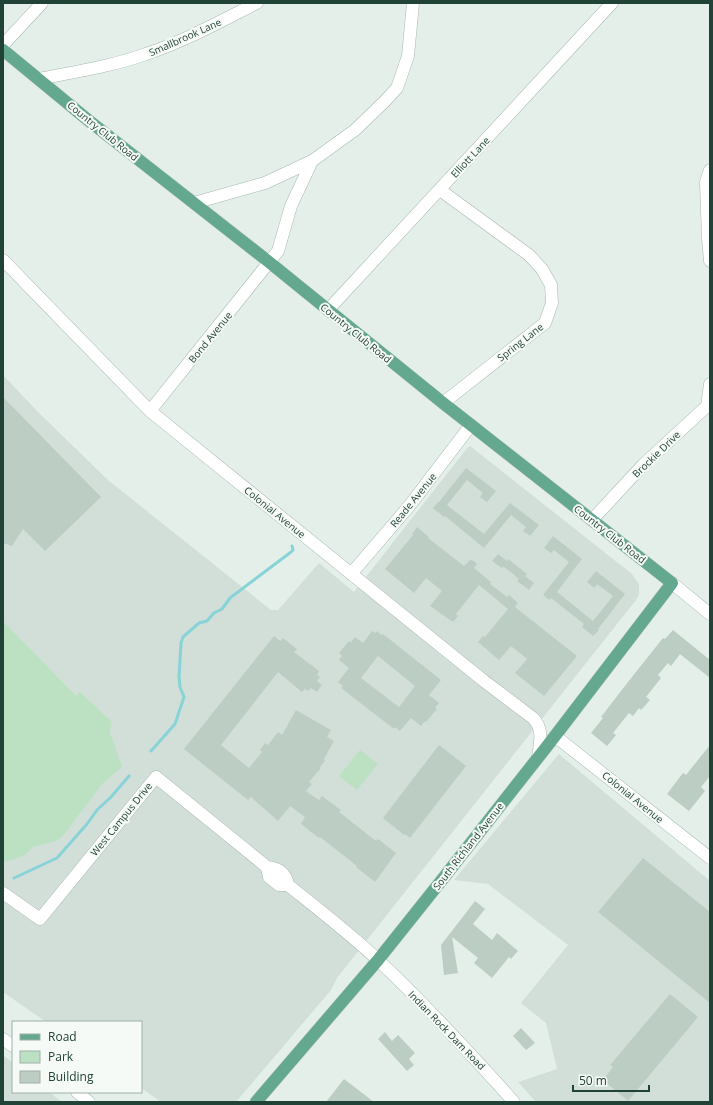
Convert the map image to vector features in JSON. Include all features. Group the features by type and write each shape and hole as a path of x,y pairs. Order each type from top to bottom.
{"main road":[{"name":"Country Club Road","path":"3,50 672,583"},
{"name":"South Richland Avenue","path":"256,1102 378,960 555,736 672,583"}],"street":[{"path":"3,45 42,3"},
{"name":"Smallbrook Lane","path":"39,79 145,55 189,37 257,3"},
{"path":"194,203 265,182 312,161 355,130 386,101 397,88 408,56 413,3"},
{"name":"Elliott Lane","path":"328,310 612,3"},
{"name":"Bond Avenue","path":"150,411 278,251 291,206 312,161"},
{"path":"710,170 706,182 710,261"},
{"name":"Spring Lane","path":"440,190 529,255 542,269 551,286 552,303 545,323 443,402"},
{"name":"Colonial Avenue","path":"3,260 150,411 484,681 533,718 536,721 541,738 538,757"},
{"name":"Brockie Drive","path":"592,520 643,465 708,407 710,384"},
{"name":"Reade Avenue","path":"351,574 410,505 472,425"},
{"name":"Country Club Road","path":"672,583 710,614"},
{"name":"Colonial Avenue","path":"555,736 710,858"},
{"name":"West Campus Drive","path":"3,894 40,919 156,777 267,867 269,877 279,885 288,885 378,960"},
{"name":"Indian Rock Dam Road","path":"378,960 454,1036 514,1102"},
{"path":"3,1040 12,1045"},
{"path":"78,1093 89,1102"}],"shaded area":[{"path":"3,375 38,412 108,480 271,610 278,610 319,563 354,592 470,446 632,574 639,584 639,595 636,600 337,978 331,990 236,1102 161,1102 142,1089 142,1021 45,1021 3,992"},
{"path":"559,754 710,881 710,1102 536,1102 518,1082 557,1069 546,1023 521,1003 568,945 488,884 454,880"},
{"path":"3,1055 12,1062 12,1093 50,1093 62,1102 3,1102"}],"green space":[{"path":"3,621 76,696 80,692 111,721 110,733 122,766 103,783 62,837 56,841 33,847 25,855 6,862 3,861"},
{"path":"360,750 378,764 357,790 339,776"}],"building":[{"path":"3,397 101,497 45,551 23,529 12,546 3,543"},
{"path":"466,468 496,491 487,502 480,497 483,493 467,480 447,505 484,534 510,503 539,525 530,536 523,531 526,527 511,515 484,548 433,508"},
{"path":"417,527 429,537 428,538 464,566 470,560 474,561 477,564 474,568 491,582 490,584 507,597 509,595 518,603 515,607 577,656 544,696 515,673 527,659 511,646 499,660 478,642 483,636 485,637 508,609 479,585 456,614 458,616 453,622 430,606 442,591 426,578 414,593 385,569 413,535 412,534"},
{"path":"553,536 582,559 557,592 593,621 613,596 597,584 594,588 587,582 596,571 625,594 593,636 582,627 584,624 551,598 550,600 543,595 569,562 554,550 551,553 544,548"},
{"path":"498,554 507,561 508,559 527,574 525,576 534,583 529,590 517,581 519,579 503,566 502,568 492,561"},
{"path":"673,630 710,660 710,678 680,654 671,666 668,663 658,675 661,678 646,697 650,700 641,710 639,708 633,716 629,713 613,733 616,735 607,746 591,733 603,718 601,717 663,638 665,639"},
{"path":"372,631 375,633 377,631 381,635 383,634 441,680 429,695 439,703 435,708 437,709 421,726 411,718 400,731 395,727 394,729 341,688 343,686 338,682 349,668 339,660 342,656 339,653 349,641 351,642 355,637 363,643","holes":["378,656 415,686 399,707 361,678"]},
{"path":"274,636 280,641 283,638 297,649 294,652 319,671 317,675 320,677 317,681 322,685 317,692 311,688 308,691 305,689 302,692 278,672 221,745 249,768 262,752 260,750 265,743 268,745 278,732 282,735 296,710 331,730 327,737 334,741 324,759 325,761 309,782 312,784 306,791 319,800 322,796 341,810 339,812 376,841 378,839 396,853 375,882 320,837 319,838 301,824 305,817 290,806 278,821 251,797 248,800 184,749"},
{"path":"439,745 466,766 410,838 383,818"},
{"path":"710,745 710,776 701,787 705,791 689,811 667,794 683,773 686,775"},
{"path":"643,858 710,912 710,1003 598,912"},
{"path":"475,901 485,909 473,924 492,940 497,933 518,951 511,959 509,957 492,978 474,963 478,958 452,937 458,973 444,975 441,945"},
{"path":"670,994 698,1017 628,1101 603,1080 613,1067 610,1065"},
{"path":"521,1028 535,1043 526,1050 513,1036"},
{"path":"385,1032 392,1041 398,1035 415,1053 409,1059 414,1065 407,1071 378,1039"},
{"path":"344,1079 374,1102 326,1102"}],"waterway":[{"path":"151,751 175,724 184,697 180,687 179,677 181,643 183,637 199,623 207,621 214,613 222,609 230,598 291,552 293,550 292,546"},
{"path":"14,878 57,858 87,824 97,810 111,797 129,776"}]}
